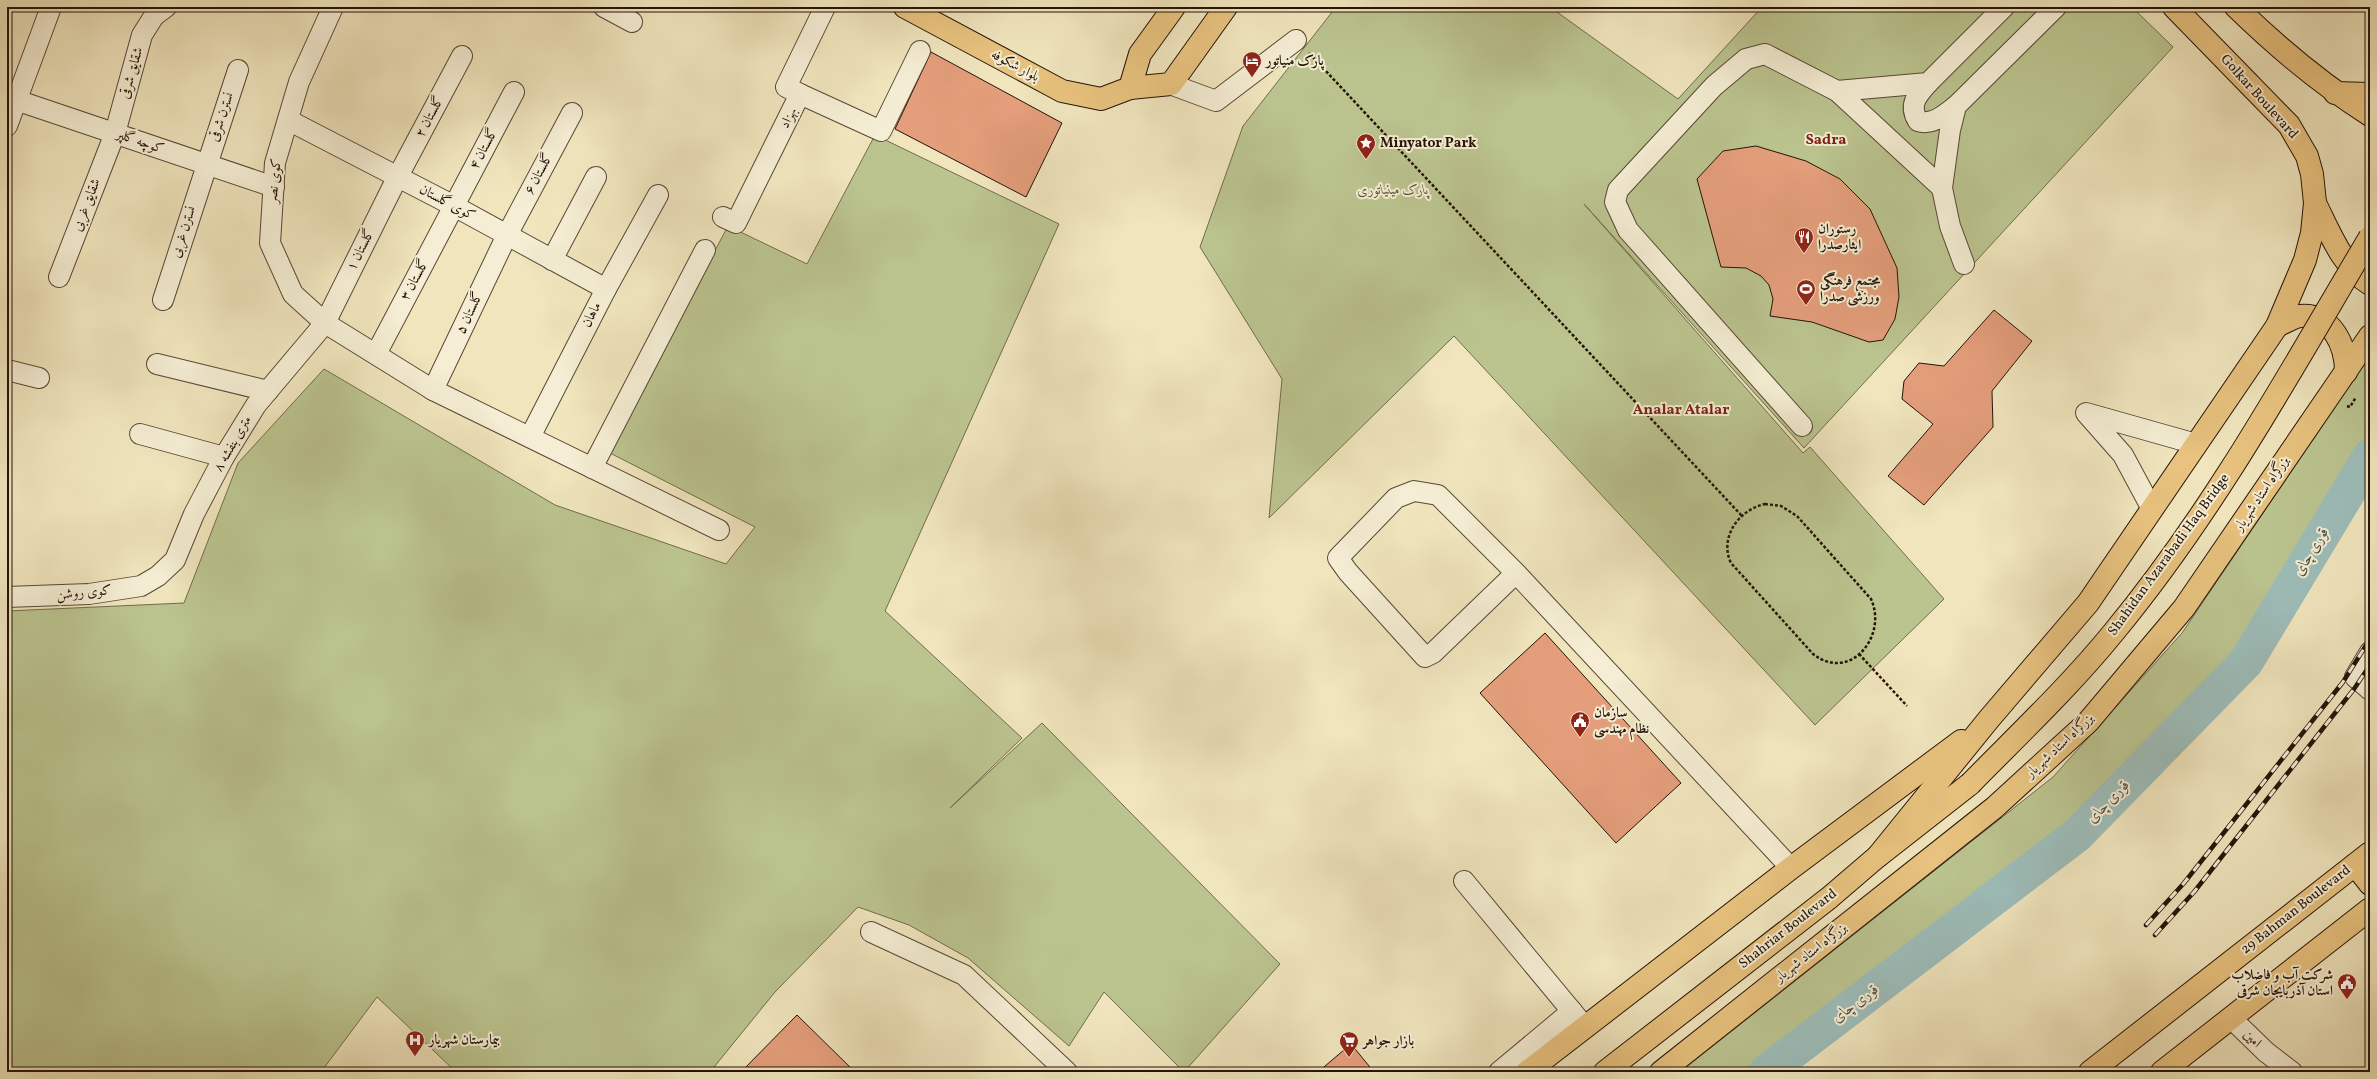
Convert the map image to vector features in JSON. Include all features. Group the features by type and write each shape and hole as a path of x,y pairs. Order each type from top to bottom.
{"main road":[{"name":"بلوار شکوفه","path":"905,7 1062,91 1101,99 1130,88 1170,84"},
{"path":"1130,88 1140,54 1174,7"},
{"path":"1170,84 1226,7"},
{"name":"Golkar Boulevard","path":"1989,720 2088,604 2277,326 2305,260 2312,233 2314,204 2312,174 2307,156 2289,125 2174,7"},
{"path":"2236,7 2287,55 2335,93 2370,115"},
{"path":"2335,93 2370,94"},
{"path":"2314,204 2348,263 2359,278 2370,284"},
{"name":"Shahidan Azarabadi Haq Bridge","path":"1970,784 2085,667 2136,605 2196,524 2232,469 2370,237"},
{"path":"2277,326 2300,316 2316,319 2330,327 2341,340 2346,355 2346,372"},
{"name":"بزرگراه استاد شهریار","path":"1661,1072 1994,808 2088,722 2184,608 2370,336"},
{"path":"1878,856 1989,720"},
{"path":"1527,1072 1578,1019 1791,868 1989,720"},
{"name":"Shahriar Boulevard","path":"1605,1072 1830,898 1878,856 1970,784"},
{"path":"2362,859 2370,884"},
{"name":"29 Bahman Boulevard","path":"2090,1072 2362,859"},
{"path":"2162,1072 2232,1019 2370,909"}],"street":[{"path":"7,126 11,98 50,7"},
{"name":"کوی نصر","path":"333,7 299,82 275,163 270,242 293,294 325,323 434,390 719,530"},
{"path":"604,7 632,22"},
{"name":"بهزاد","path":"723,217 736,223 800,94 786,87 825,7"},
{"path":"2004,7 1915,97 1913,107 1918,121 1925,123 1938,119 1956,106 2056,7"},
{"name":"شقایق شرقی","path":"115,133 142,34 160,11"},
{"path":"1170,84 1216,101 1296,40"},
{"path":"800,94 881,131 920,51"},
{"path":"1802,426 1628,230 1615,202 1618,190 1714,86 1746,59 1765,54 1837,91 1942,188"},
{"name":"گلستان ۲","path":"398,178 462,56"},
{"name":"نسترن شرقی","path":"206,164 238,70"},
{"path":"1837,91 1928,83"},
{"name":"گلستان ۴","path":"454,206 514,92"},
{"name":"کوچه گلپر","path":"11,98 274,187"},
{"path":"1956,106 1950,130 1942,188 1950,226 1964,264"},
{"name":"گلستان ۶","path":"507,235 572,113"},
{"name":"کوی گلستان","path":"288,120 454,206 606,289"},
{"name":"شقایق غربی","path":"59,277 115,133"},
{"name":"نسترن غربی","path":"162,300 206,164"},
{"path":"552,260 596,177"},
{"name":"گلستان ۱","path":"325,323 398,178"},
{"name":"ماهان","path":"530,437 606,289 658,195"},
{"name":"گلستان ۳","path":"376,354 454,206"},
{"name":"گلستان ۵","path":"434,390 507,235"},
{"path":"592,468 705,250"},
{"name":"۸ متری بنفشه","path":"158,576 175,560 194,514 224,457 256,405 325,323"},
{"path":"157,364 268,391"},
{"path":"7,370 40,378"},
{"path":"2152,509 2124,455 2086,413 2150,433 2196,444"},
{"path":"140,434 224,457"},
{"path":"1516,573 1433,653 1425,657 1338,558 1396,498 1414,491 1438,495 1516,573 1791,868"},
{"name":"کوی روشن","path":"7,597 89,594 141,586 158,576"},
{"path":"2370,652 2355,677 2370,690"},
{"path":"1464,881 1578,1019 1499,1072"},
{"path":"871,932 964,975 1067,1072"},
{"name":"امین","path":"2232,1019 2266,1052 2292,1072"}],"path":[{"path":"1296,40 1742,516"},
{"path":"1765,504 1781,506 1791,511 1870,599 1875,612 1875,627 1870,641 1859,654 1849,661 1839,664 1828,663 1817,658 1801,643 1740,575 1731,563 1726,548 1733,527 1742,516 1752,508 1765,504"},
{"path":"1859,654 1908,706"}],"green space":[{"name":"پارک مینیاتوری","path":"1336,7 1550,7 1678,99 1762,7 2132,7 2173,47 1804,448 1584,204 1803,453 1810,447 1944,599 1815,725 1454,336 1269,518 1282,379 1200,247 1243,126"},
{"path":"875,135 1059,224 885,611 1022,738 950,808 1042,723 1280,964 1184,1072 1104,992 1069,1046 968,958 909,925 858,907 775,992 710,1072 456,1072 377,997 321,1072 7,1072 7,611 184,603 238,463 324,369 555,505 726,564 755,527 608,452 728,226 807,264"},
{"path":"2370,355 2370,437 2227,669 2076,824 1753,1072 1680,1072 2053,777 2182,633"}],"building":[{"path":"931,52 1062,123 1026,197 895,129"},
{"name":"رستوران ایثارصدرا","path":"1756,146 1806,161 1840,179 1870,209 1897,268 1899,297 1895,319 1883,340 1869,342 1812,322 1770,316 1773,299 1769,285 1761,276 1746,268 1721,267 1697,179 1723,151"},
{"path":"1994,310 2032,341 1992,391 1993,427 1924,505 1888,476 1933,424 1902,399 1904,381 1919,363 1944,366"},
{"name":"سازمان نظام مهندسی","path":"1545,633 1681,783 1616,843 1480,693"},
{"path":"797,1015 855,1072 741,1072"},
{"name":"بازار جواهر","path":"1351,1044 1374,1072 1318,1072"}],"waterway":[{"name":"قوری چای","path":"1766,1072 2077,835 2246,662 2370,456"}],"railway":[{"path":"2146,925 2184,883 2343,682 2370,639"},
{"path":"2155,935 2194,892 2354,689 2370,665"}],"place":[{"name":"پارک منیاتور","path":"1252,78"},
{"name":"Minyator Park","path":"1366,160"},
{"name":"رستوران ایثارصدرا","path":"1804,254"},
{"name":"مجتمع فرهنگی ورزشی صدرا","path":"1806,306"},
{"name":"سازمان نظام مهندسی","path":"1580,738"},
{"name":"شرکت آب و فاضلاب استان آذربایجان شرقی","path":"2347,1000"},
{"name":"بیمارستان شهریار","path":"415,1057"},
{"name":"بازار جواهر","path":"1349,1058"}],"district":[{"name":"Sadra","path":"1826,140"},
{"name":"Analar Atalar","path":"1681,410"}]}
